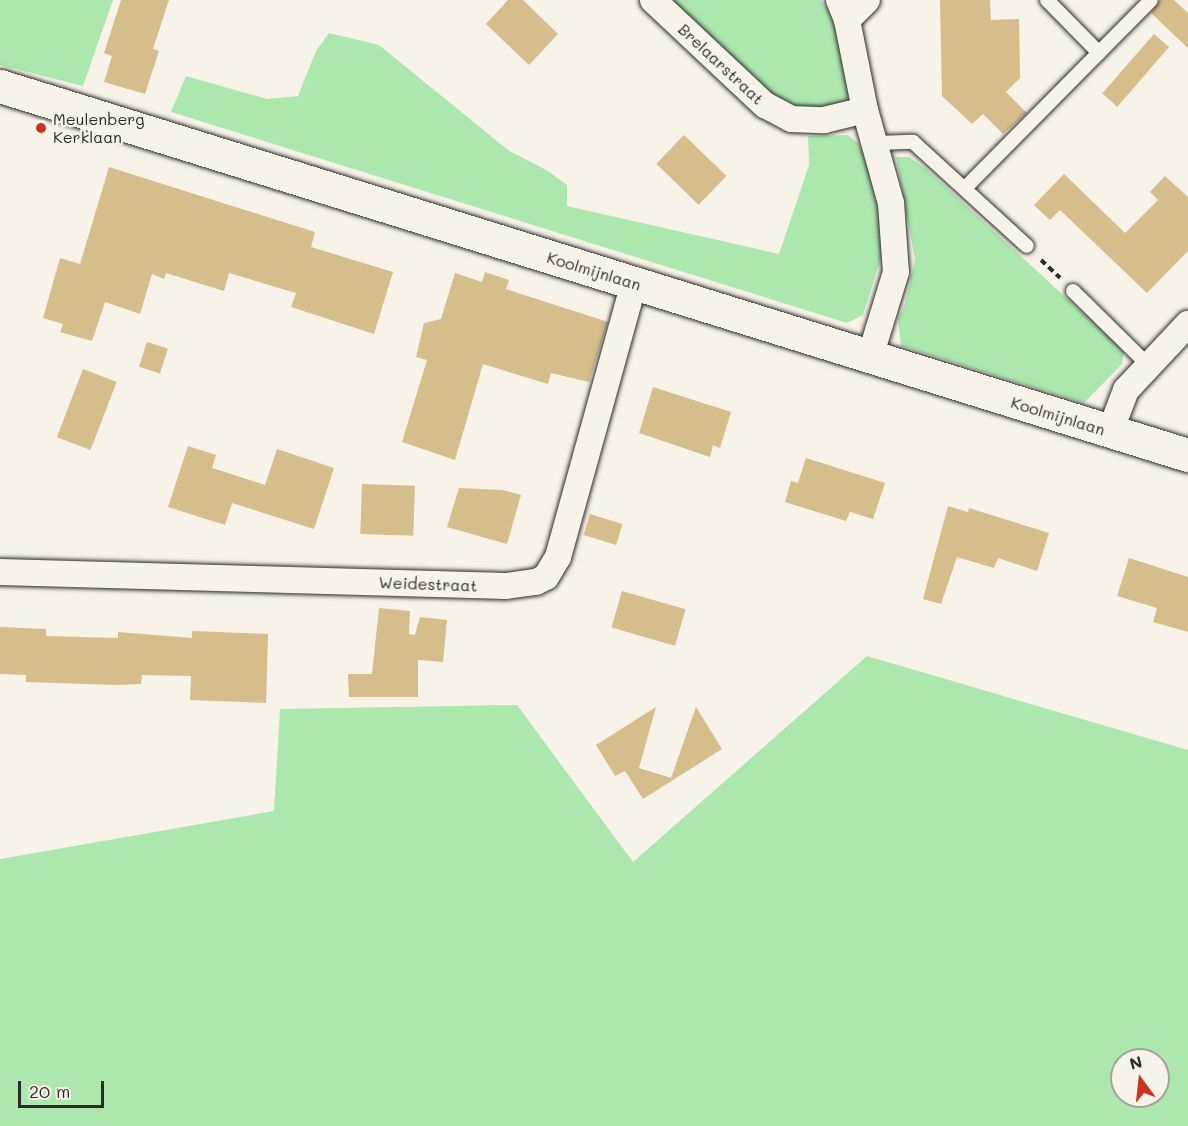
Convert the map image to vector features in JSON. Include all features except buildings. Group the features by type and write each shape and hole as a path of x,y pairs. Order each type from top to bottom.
{"street":[{"name":"Brelaarstraat","path":"653,0 765,105 791,119 824,120 865,110"},
{"path":"867,0 843,10 865,110 891,203 896,272 870,357"},
{"name":"Koolmijnlaan","path":"0,86 1188,456"},
{"name":"Weidestraat","path":"0,572 506,586 536,582 546,577 558,557 634,283"},
{"path":"1110,432 1126,390 1188,324"}],"lane":[{"path":"1047,0 1099,53"},
{"path":"965,188 1151,0"},
{"path":"875,143 913,142 1027,246"},
{"path":"1073,291 1149,366"}],"path":[{"path":"1027,246 1073,291"}],"green space":[{"path":"0,0 113,0 83,86 0,65"},
{"path":"669,0 821,0 832,17 849,81 848,96 844,102 819,113 784,105"},
{"path":"329,33 379,45 508,150 548,171 567,185 567,206 779,254 809,165 808,136 848,135 859,144 867,163 882,225 882,255 863,315 847,323 171,112 186,76 267,99 298,96 316,51"},
{"path":"896,157 909,157 924,167 1124,351 1122,364 1084,403 901,346 898,319 905,304 915,259"},
{"path":"867,656 1188,750 1188,1126 0,1126 0,859 274,811 280,709 517,705 633,862"}],"place":[{"name":"Meulenberg Kerklaan","path":"41,128"}]}
